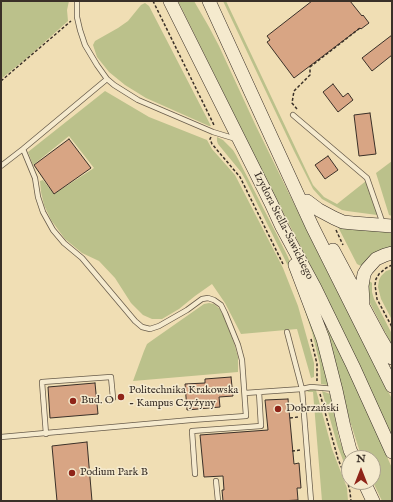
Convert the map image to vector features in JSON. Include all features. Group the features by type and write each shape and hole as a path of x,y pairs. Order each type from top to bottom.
{"main road":[{"name":"Izydora Stella-Sawickiego","path":"170,1 282,228 315,288 353,366 392,452"},
{"path":"209,1 312,226 392,386"},
{"path":"295,189 319,210 343,222 388,226"},
{"path":"307,201 392,358"},
{"path":"282,228 323,339 350,450"},
{"path":"365,309 362,286 367,269 376,259 392,253"},
{"path":"361,490 362,501"},
{"path":"368,490 373,501"}],"lane":[{"path":"77,1 77,17 85,45 107,79 138,100 213,132 239,140"},
{"path":"1,166 107,79"},
{"path":"293,115 367,178 388,226"},
{"path":"1,438 246,416 242,360 238,345 221,305 208,298 202,299 187,310 159,326 150,329 142,328 82,258 64,243 53,230 43,212 38,197 35,178 23,149"},
{"path":"287,332 302,389 311,501"},
{"path":"46,434 42,382 111,377 112,398"},
{"path":"245,393 302,389 310,387 336,390"},
{"path":"192,431 261,426 259,392"},
{"path":"192,420 195,474"},
{"path":"216,481 218,501"}],"path":[{"path":"153,1 215,127 210,139 212,144 240,176 285,268"},
{"path":"1,81 77,17"},
{"path":"299,111 292,103 294,91 310,75 310,66 360,28"},
{"path":"334,218 334,228 345,248"},
{"path":"392,265 379,274 375,285 377,299 392,327"},
{"path":"310,337 317,364 316,380 338,459 348,483 351,501"}],"green space":[{"path":"1,1 69,1 67,10 68,21 1,79"},
{"path":"178,1 194,1 209,27 319,255 392,399 392,438 366,379"},
{"path":"223,1 226,1 313,185 324,197 337,204 366,181 377,215 342,210 322,199 313,189"},
{"path":"145,3 149,6 211,126 146,98 125,85 109,72 97,57 93,45 95,41 128,21 141,5"},
{"path":"105,91 149,117 207,140 212,149 235,175 283,268 298,306 314,363 314,377 311,378 297,329 241,334 225,303 212,284 179,309 162,319 152,319 143,315 131,303 115,278 99,261 82,253 65,239 51,220 44,205 40,181 43,180 54,194 94,168 69,136 33,165 28,152"},
{"path":"217,137 223,140 236,155 288,257 313,323 328,385 321,384 320,365 312,332 298,290 287,264 245,179 218,144"},
{"path":"392,161 392,216 389,215 376,173"},
{"path":"338,224 392,233 392,248 363,267 357,264 338,227"},
{"path":"392,269 392,320 381,299 378,287 381,276 386,271"},
{"path":"367,281 372,283 374,299 392,334 392,346 368,299"},
{"path":"204,304 214,304 220,309 224,317 238,357 238,372 133,381 147,344"},
{"path":"326,324 351,375 392,468 392,501 382,501 377,490 381,490 381,450 359,450 349,418"},
{"path":"310,390 316,390 332,449 341,472 341,490 347,490 348,501 322,501 313,392 307,392"},
{"path":"322,391 330,394 339,438 343,450 341,450 341,455"}],"building":[{"path":"312,1 350,1 369,23 361,29 360,28 294,78 267,42 270,40 267,36"},
{"path":"392,35 392,55 372,71 362,58"},
{"path":"333,84 343,97 348,93 353,100 338,112 323,92"},
{"path":"370,113 376,154 359,156 354,115"},
{"path":"69,139 91,168 54,194 34,165"},
{"path":"328,156 338,170 325,179 315,165"},
{"path":"231,377 233,396 219,397 220,407 187,410 185,384 205,383 205,379"},
{"name":"Bud. O","path":"95,383 98,414 50,418 48,387"},
{"path":"288,399 294,464 299,463 301,488 297,488 298,500 223,501 223,476 204,477 200,435 268,430 265,400"},
{"name":"Podium Park B","path":"87,442 92,501 57,501 52,446"}],"place":[{"name":"Politechnika Krakowska - Kampus Czyżyny","path":"121,397"},
{"name":"Bud. O","path":"73,401"},
{"name":"Dobrzański","path":"278,409"},
{"name":"Podium Park B","path":"72,473"}]}
